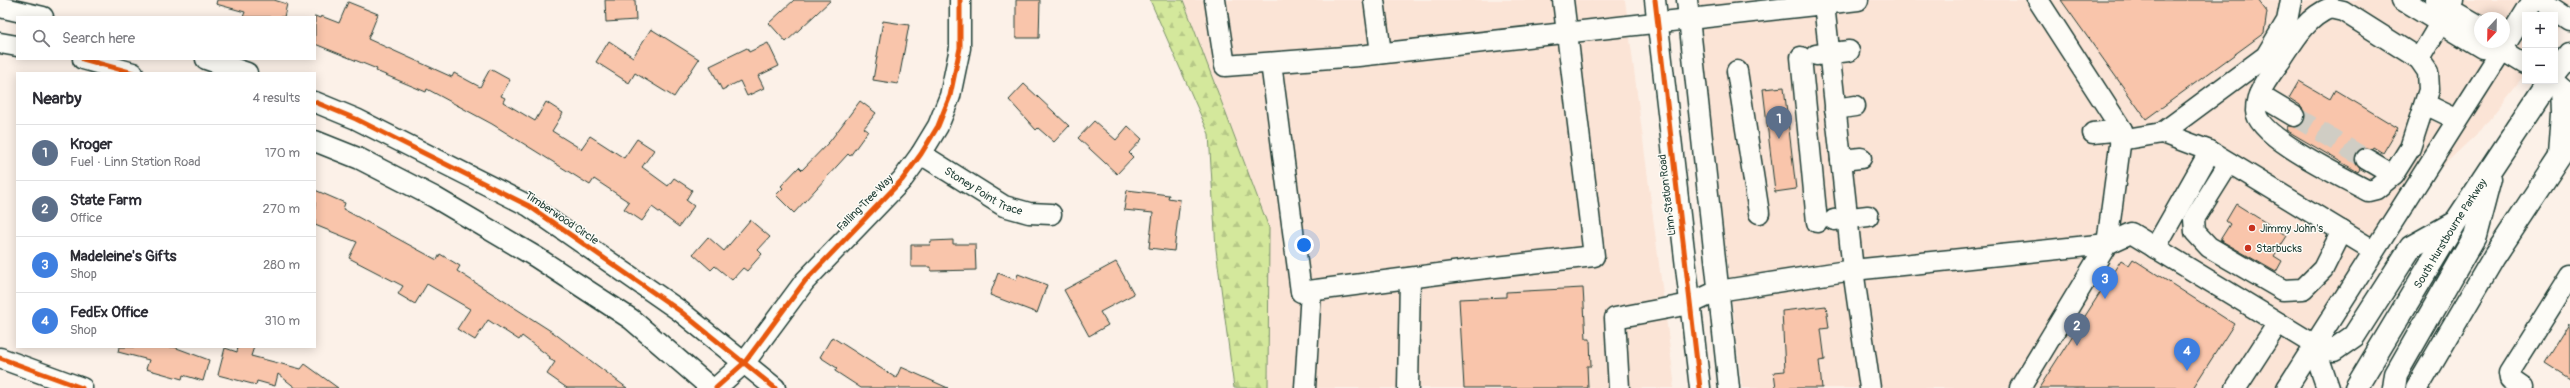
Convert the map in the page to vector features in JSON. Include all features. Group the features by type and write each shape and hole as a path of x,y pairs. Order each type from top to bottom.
{"main road":[{"path":"2558,68 2570,53"},
{"name":"South Hurstbourne Parkway","path":"2356,388 2455,223 2546,84"},
{"path":"2417,388 2494,257 2567,153 2562,90 2555,84"},
{"path":"2394,388 2396,374 2475,236 2496,159"},
{"path":"2313,344 2334,350 2354,336 2411,247 2455,223"},
{"path":"2313,344 2325,374 2328,388"}],"street":[{"name":"Falling Tree Way","path":"716,388 745,362 805,281 902,180 921,154 938,126 950,96 960,48 960,0"},
{"path":"1215,0 1225,66 1271,64 1658,24 1688,9 1858,0"},
{"path":"1374,0 1381,53"},
{"path":"1271,64 1301,292 1594,256 1563,0"},
{"name":"Linn Station Road","path":"1655,0 1700,388"},
{"path":"2038,0 2047,26 2079,79 2121,135"},
{"path":"2162,133 2266,56 2287,22 2291,0"},
{"path":"2402,0 2444,12 2474,24"},
{"path":"2510,32 2534,0"},
{"path":"2540,0 2570,20"},
{"path":"1823,2 1815,55 1833,220 1853,270 1870,388"},
{"path":"0,7 39,16"},
{"path":"2330,8 2343,11 2419,58 2428,72 2429,90 2425,104 2410,148 2393,174 2376,189 2368,191 2276,139 2262,126 2256,112 2259,95 2266,80 2304,27 2320,11 2330,8"},
{"path":"1688,9 1729,388"},
{"path":"2444,12 2474,40"},
{"path":"2419,58 2444,12"},
{"path":"0,43 16,46"},
{"path":"2287,388 2313,344 2456,119 2498,48"},
{"path":"2502,48 2522,62"},
{"path":"1815,55 1849,51"},
{"path":"1815,55 1835,110 1841,160 1833,220"},
{"path":"86,60 128,72"},
{"path":"209,60 244,72"},
{"path":"1737,71 1760,213"},
{"path":"2259,95 2294,116"},
{"name":"Timberwood Circle","path":"316,102 363,123 529,206 680,311 745,362 775,388"},
{"path":"2425,104 2456,119"},
{"path":"1835,110 1855,106"},
{"path":"2093,133 2121,135 2162,133 2210,151 2373,250"},
{"path":"2020,388 2107,244 2105,189 2121,135"},
{"path":"316,141 360,159 434,197 536,257 631,319 711,388"},
{"path":"2155,248 2210,151"},
{"name":"Stoney Point Trace","path":"921,154 1004,206 1029,213 1051,214"},
{"path":"1841,160 1861,158"},
{"path":"2366,159 2393,174"},
{"path":"2229,163 2194,219 2195,232 2209,247 2283,290 2303,289 2323,269 2342,231"},
{"path":"1833,220 1868,216"},
{"path":"1619,388 1615,318 1690,304 1718,291 1853,270 2107,244 2131,233 2313,344"},
{"path":"2523,388 2510,380 2509,373 2570,276"},
{"path":"1408,388 1410,278"},
{"path":"1305,388 1311,291"},
{"path":"2236,388 2278,323"},
{"path":"0,358 82,388"}],"shaded area":[{"path":"1183,0 1625,0 1674,380 1673,388 1268,388 1269,228"},
{"path":"1697,0 2570,0 2570,13 2558,31 2558,12 2522,12 2522,78 2481,130 2383,222 2280,388 1742,388"}],"green space":[{"path":"1150,0 1183,0 1269,228 1268,388 1234,388 1216,249 1209,134"}],"building":[{"path":"217,0 274,0 287,4 284,16 243,16 245,12 216,4"},
{"path":"605,0 635,0 636,20 606,22"},
{"path":"794,0 831,0 786,42 769,23"},
{"path":"1016,0 1040,0 1039,38 1016,38"},
{"path":"2061,0 2258,0 2267,12 2264,33 2146,119"},
{"path":"348,2 378,14 368,39 452,77 454,73 480,87 490,69 510,80 501,96 505,98 503,102 535,121 546,102 563,113 552,131 581,149 590,136 624,158 637,139 654,150 642,167 668,186 674,178 692,190 686,200 694,206 679,227 652,207 642,221 624,209 629,202 594,179 590,185 492,124 427,89 426,92 376,71 377,69 316,44 316,16 320,18 321,16 339,23"},
{"path":"883,21 909,25 898,84 873,80"},
{"path":"651,29 699,59 674,97 635,73 629,83 596,62 609,41 633,57"},
{"path":"768,43 779,66 758,76 764,88 747,96 740,81 722,90 710,66 747,48 749,52"},
{"path":"2299,81 2330,99 2335,90 2398,128 2383,153 2373,147 2372,149 2360,149 2355,158 2360,169 2358,172 2286,130 2288,126 2300,126 2305,117 2300,105 2289,98"},
{"path":"1024,84 1069,126 1054,142 1038,128 1036,130 1009,100"},
{"path":"1784,87 1796,189 1775,192 1763,89"},
{"path":"860,101 876,113 864,128 868,131 850,156 848,154 794,213 776,195 783,188 781,186 799,167 802,170 830,141"},
{"path":"1094,121 1116,140 1128,126 1142,139 1129,153 1133,157 1117,174 1078,138"},
{"path":"316,190 345,203 343,209 437,260 440,254 460,266 457,271 554,333 627,388 567,388 547,374 555,362 549,359 550,357 522,336 519,340 488,320 475,340 457,329 470,309 427,284 415,304 398,294 403,286 349,258 357,242 316,225"},
{"path":"1127,190 1169,195 1168,198 1180,200 1174,251 1149,248 1153,213 1124,210"},
{"path":"2236,204 2287,236 2274,256 2282,261 2276,272 2220,240 2230,224 2226,221"},
{"path":"750,220 770,237 758,250 762,254 747,271 743,268 732,280 715,266 711,270 693,254 708,237 724,251"},
{"path":"953,240 953,244 975,244 976,270 931,271 931,267 911,267 911,245 930,245 931,241"},
{"path":"2133,259 2234,324 2193,388 2039,388 2121,260 2129,265"},
{"path":"1116,262 1134,294 1100,312 1108,325 1089,336 1064,290"},
{"path":"998,273 1016,280 1018,274 1047,285 1037,313 990,295"},
{"path":"1583,288 1586,339 1590,339 1591,366 1587,366 1588,388 1464,388 1459,299 1506,297 1506,292"},
{"path":"1826,306 1829,328 1821,329 1825,360 1819,361 1822,388 1776,388 1774,372 1785,371 1782,311"},
{"path":"2570,323 2570,379 2545,363"},
{"path":"832,337 896,378 901,367 948,388 861,388 835,371 837,368 820,357"},
{"path":"119,348 177,348 209,360 203,381 183,375 182,379 146,369 149,360 118,352"},
{"path":"225,348 237,352 238,348 254,348 251,356 301,369 305,364 338,388 296,388 278,374 275,386 257,381 256,385 218,375"}],"tunnel":[{"path":"2294,116 2366,159"}],"cycle path":[{"path":"716,388 745,362 805,281 902,180 921,154 938,126 950,96 960,48 960,0"},
{"path":"1655,0 1700,388"},
{"path":"87,60 129,72"},
{"path":"316,102 356,119 529,206 680,311 775,388"},
{"path":"0,358 82,388"}],"place":[{"name":"Kroger","path":"1779,139"},
{"name":"Jimmy John's","path":"2252,228"},
{"name":"Starbucks","path":"2248,248"},
{"name":"Madeleine's Gifts","path":"2105,299"},
{"name":"State Farm","path":"2077,346"},
{"name":"FedEx Office","path":"2187,371"}]}
